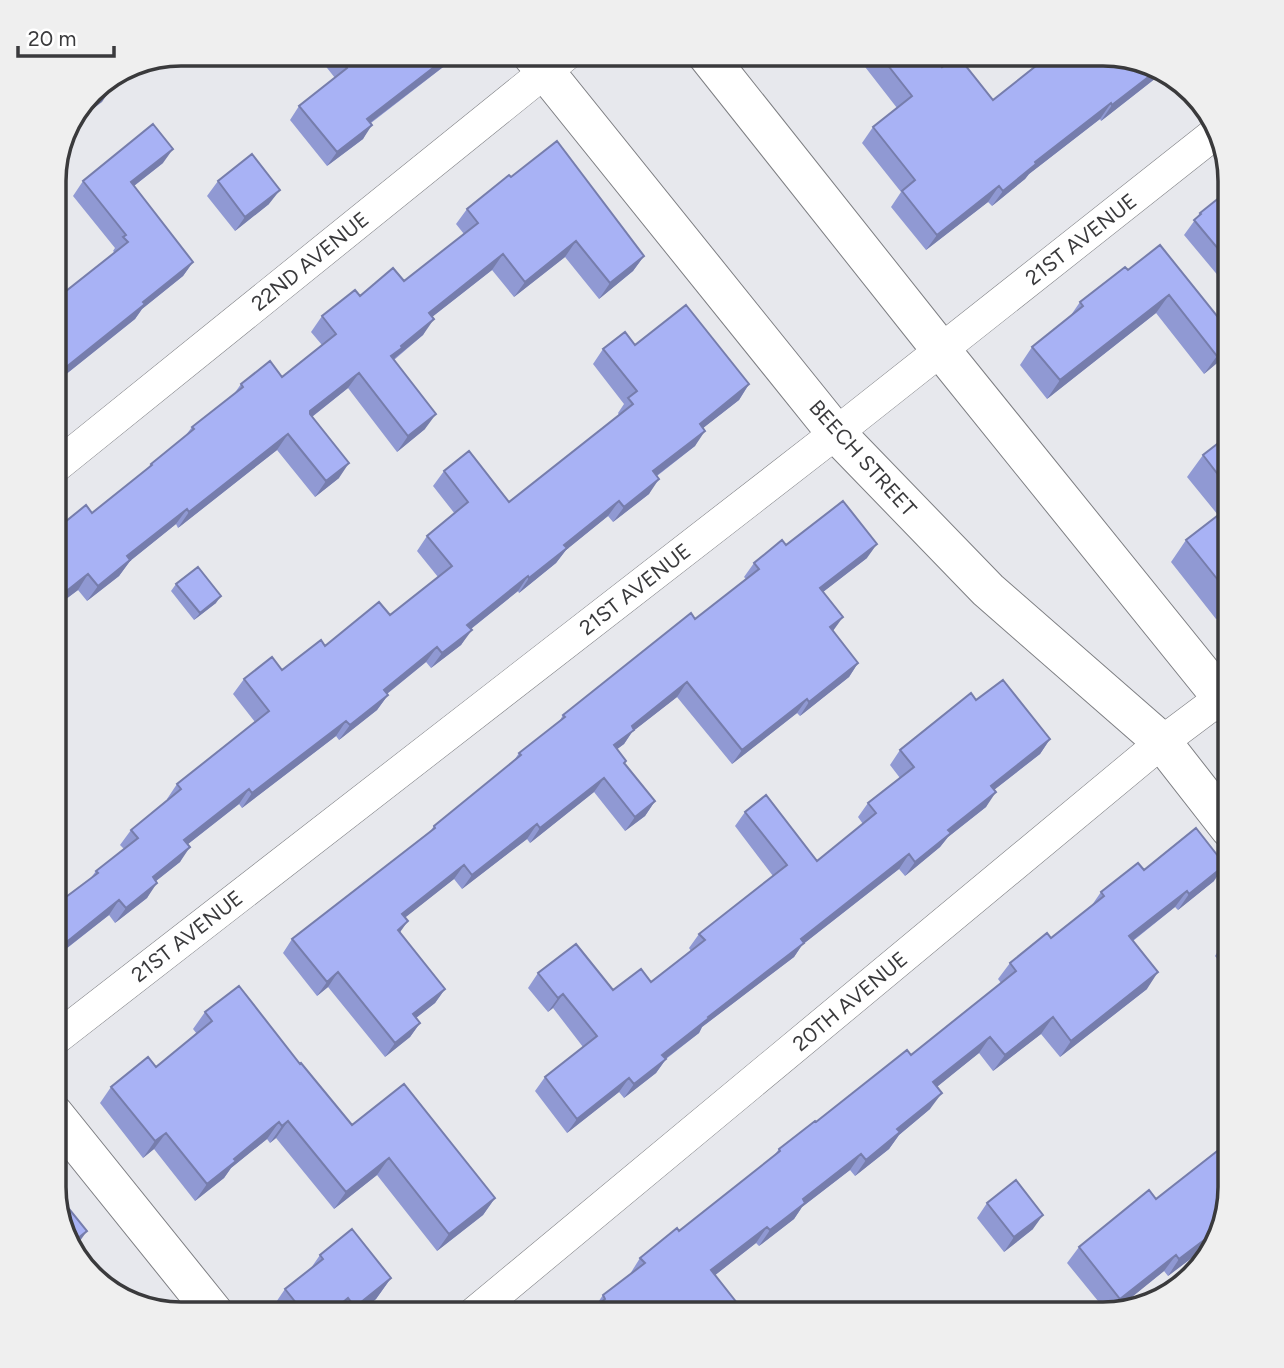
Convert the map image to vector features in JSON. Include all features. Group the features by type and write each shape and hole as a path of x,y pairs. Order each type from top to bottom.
{"street":[{"name":"22ND AVENUE","path":"67,457 540,66"},
{"name":"BEECH STREET","path":"553,66 836,433 988,590 1163,742 1218,813"},
{"path":"716,67 941,350 1218,688"},
{"name":"21ST AVENUE","path":"66,1031 836,433 1208,139"},
{"name":"20TH AVENUE","path":"487,1302 1163,742 1218,705"},
{"path":"66,1129 205,1302"}],"building":[{"path":"346,66 435,66 367,119 372,125 337,152 299,106 347,68"},
{"path":"889,67 966,67 993,100 1035,67 1110,67 1132,70 1149,76 1035,162 1036,164 1003,191 999,186 937,235 902,191 915,180 873,127 912,96"},
{"path":"153,124 173,149 131,182 193,262 67,367 67,290 128,242 123,237 126,235 83,181"},
{"path":"557,141 644,256 610,283 576,241 525,282 503,254 429,313 434,319 391,356 436,414 408,436 359,373 310,411 349,463 326,481 288,434 189,512 187,509 127,556 130,560 98,586 88,574 67,591 67,521 86,505 92,513 152,465 270,361 282,377 336,334 322,316 355,290 360,296 393,268 404,281 478,223 467,209 509,175 511,177"},
{"path":"252,154 280,190 245,217 218,181"},
{"path":"1218,199 1218,249 1194,220"},
{"path":"1160,245 1218,317 1218,355 1169,295 1060,380 1032,347 1083,306 1080,302 1125,267 1128,270"},
{"path":"686,305 749,384 700,424 705,431 653,471 659,479 624,507 619,501 564,545 567,548 467,625 472,630 442,653 437,647 384,690 388,695 350,725 346,721 252,793 249,789 184,840 190,847 153,877 157,883 126,908 119,900 66,942 66,897 138,838 131,830 181,789 177,784 269,711 244,679 272,657 282,670 321,640 325,646 379,602 390,615 452,566 427,536 468,502 444,471 469,451 509,502 633,404 628,398 637,391 603,349 625,332 635,345"},
{"path":"1218,443 1218,474 1203,455"},
{"path":"843,501 877,544 820,588 843,617 830,627 858,663 742,750 687,682 632,726 634,730 614,745 626,761 624,763 655,801 635,817 604,778 540,828 537,824 472,875 464,865 402,914 408,921 398,930 445,989 413,1014 420,1023 395,1043 338,972 327,982 292,939 435,828 434,826 521,755 519,753 565,717 563,715 691,613 695,619 759,569 754,563 782,540 786,545"},
{"path":"1218,515 1218,580 1186,540"},
{"path":"198,567 221,596 200,613 176,584"},
{"path":"1003,680 1050,739 991,786 996,792 948,830 951,833 915,862 909,854 801,939 804,943 662,1055 666,1059 634,1084 629,1078 577,1119 545,1077 597,1036 563,994 558,998 538,973 576,944 613,990 641,969 651,982 705,940 699,934 787,865 745,812 766,795 817,861 876,813 868,803 914,767 900,750 971,693 976,700"},
{"path":"1196,828 1218,856 1218,871 1129,936 1158,972 1071,1041 1053,1017 1005,1055 990,1037 933,1082 942,1093 897,1129 900,1132 866,1160 861,1154 803,1199 805,1203 770,1230 767,1227 711,1270 736,1302 601,1302 605,1299 603,1295 645,1263 640,1258 677,1228 679,1231 907,1050 911,1055 1016,971 1010,963 1047,933 1051,938 1104,896 1101,892 1138,863 1144,870"},
{"path":"239,986 352,1125 404,1084 495,1198 449,1234 389,1158 346,1192 288,1121 282,1126 279,1122 207,1184 166,1133 155,1141 111,1087 148,1057 156,1067 212,1021 205,1012"},
{"path":"1218,1150 1215,1209 1204,1240 1179,1259 1176,1255 1120,1299 1079,1247 1149,1190 1156,1199"},
{"path":"1016,1180 1043,1215 1014,1237 987,1203"},
{"path":"69,1209 87,1231 79,1237"},
{"path":"352,1229 391,1278 361,1302 351,1302 348,1298 343,1302 295,1302 285,1289 323,1259 320,1255"}]}
